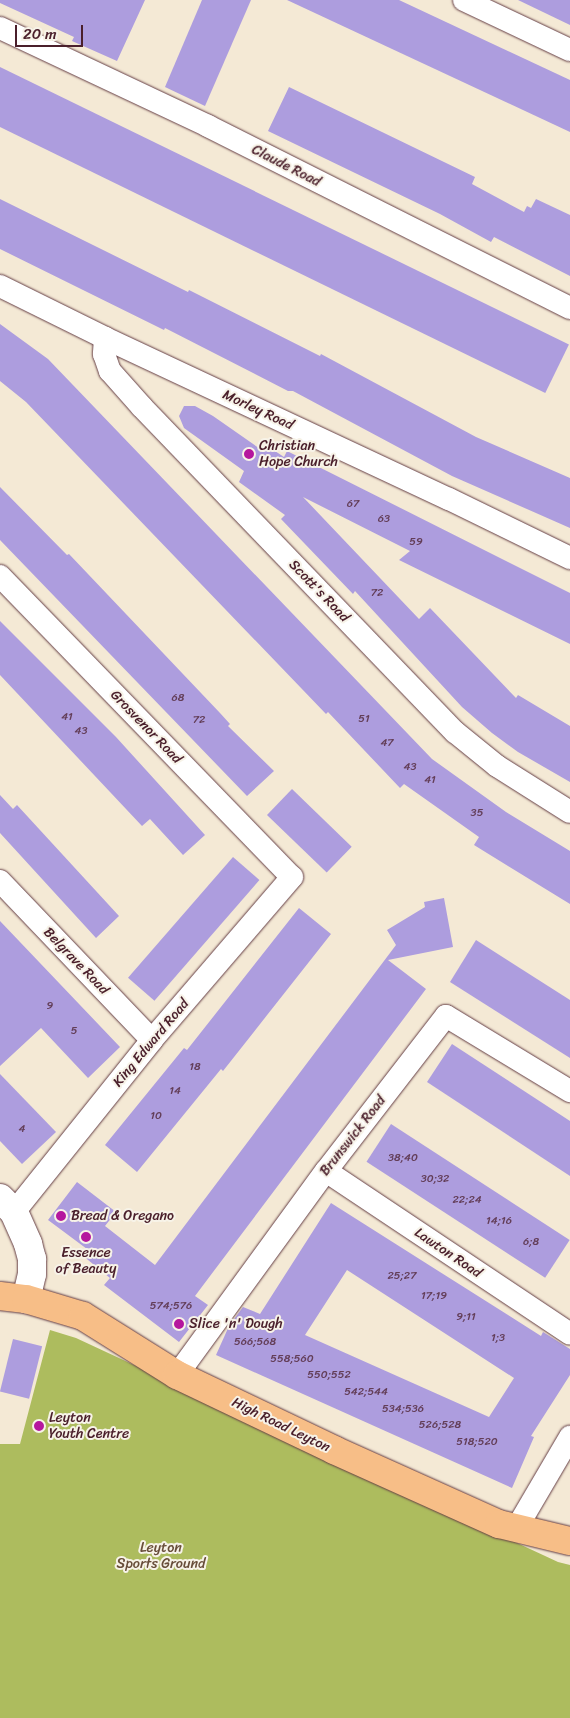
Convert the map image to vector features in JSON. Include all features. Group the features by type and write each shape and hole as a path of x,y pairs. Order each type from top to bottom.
{"main road":[{"name":"High Road Leyton","path":"0,1296 26,1299 83,1316 177,1375 352,1458 498,1524 570,1541"}],"street":[{"path":"464,0 570,50"},
{"name":"Claude Road","path":"0,28 208,126 570,308"},
{"name":"Morley Road","path":"0,286 105,338 449,499 570,558"},
{"name":"Scott's Road","path":"105,338 104,354 110,371 142,407 455,732 497,766 570,812"},
{"name":"Grosvenor Road","path":"0,576 292,877"},
{"name":"King Edward Road","path":"7,1205 292,877"},
{"name":"Belgrave Road","path":"0,881 152,1040"},
{"name":"Brunswick Road","path":"177,1375 326,1171 446,1016 570,1091"},
{"name":"Lawton Road","path":"326,1171 570,1334"},
{"path":"7,1205 32,1259 32,1274 26,1299"},
{"path":"516,1529 570,1437"}],"green space":[{"name":"Leyton Sports Ground","path":"50,1330 76,1338 558,1562 570,1565 570,1718 0,1718 0,1444 20,1444"}],"building":[{"path":"0,0 145,0 117,61 72,41 74,37 0,3"},
{"path":"202,0 251,0 205,106 165,87"},
{"path":"287,0 399,0 570,80 570,132"},
{"path":"518,0 570,0 570,25"},
{"path":"0,67 569,344 545,393 0,127"},
{"path":"289,87 475,177 472,184 524,212 527,206 531,208 536,199 570,215 570,276 494,237 491,242 440,214 268,131"},
{"path":"0,199 188,292 189,290 320,356 321,354 476,437 570,478 570,528 452,476 293,391 288,391 165,328 164,330 0,249"},
{"path":"0,324 48,359 432,759 506,812 570,851 570,904 474,845 479,837 404,784 400,788 328,712 326,714 26,402 0,381"},
{"path":"184,406 195,406 213,416 263,451 266,445 284,457 287,451 570,593 570,644 399,560 410,551 303,497 419,619 430,608 516,698 518,695 570,726 570,782 518,752 462,707 355,591 353,594 281,519 285,515 239,482 244,471 184,428 179,416"},
{"path":"0,487 67,555 69,554 220,713 230,724 228,726 274,771 247,796 0,540"},
{"path":"0,621 116,737 205,835 183,855 150,819 142,826 0,675"},
{"path":"292,789 352,847 327,873 267,815"},
{"path":"0,795 13,809 17,805 119,916 96,938 0,833"},
{"path":"233,857 259,880 154,1001 128,978"},
{"path":"444,898 453,947 388,960 426,989 195,1296 208,1305 179,1342 104,1285 110,1278 82,1255 87,1249 48,1220 77,1182 116,1212 105,1226 155,1265 396,945 387,930 425,907 424,902"},
{"path":"299,908 331,934 223,1071 221,1069 137,1172 105,1145 184,1048 187,1050"},
{"path":"0,921 120,1047 88,1078 41,1028 0,1066"},
{"path":"476,940 570,1000 570,1058 450,982"},
{"path":"452,1044 570,1121 570,1176 427,1082"},
{"path":"0,1074 56,1132 22,1164 0,1141"},
{"path":"391,1124 570,1240 545,1278 366,1162"},
{"path":"331,1203 541,1336 543,1332 570,1349 570,1375 531,1436 534,1437 512,1488 216,1355 229,1326 243,1307 260,1314","holes":["347,1270 514,1378 489,1417 305,1335"]},
{"path":"13,1339 42,1346 29,1399 0,1391"}],"place":[{"name":"Christian Hope Church","path":"249,454"},
{"name":"Bread & Oregano","path":"61,1216"},
{"name":"Essence of Beauty","path":"86,1237"},
{"name":"Slice 'n' Dough","path":"179,1324"},
{"name":"Leyton Youth Centre","path":"39,1426"}]}
